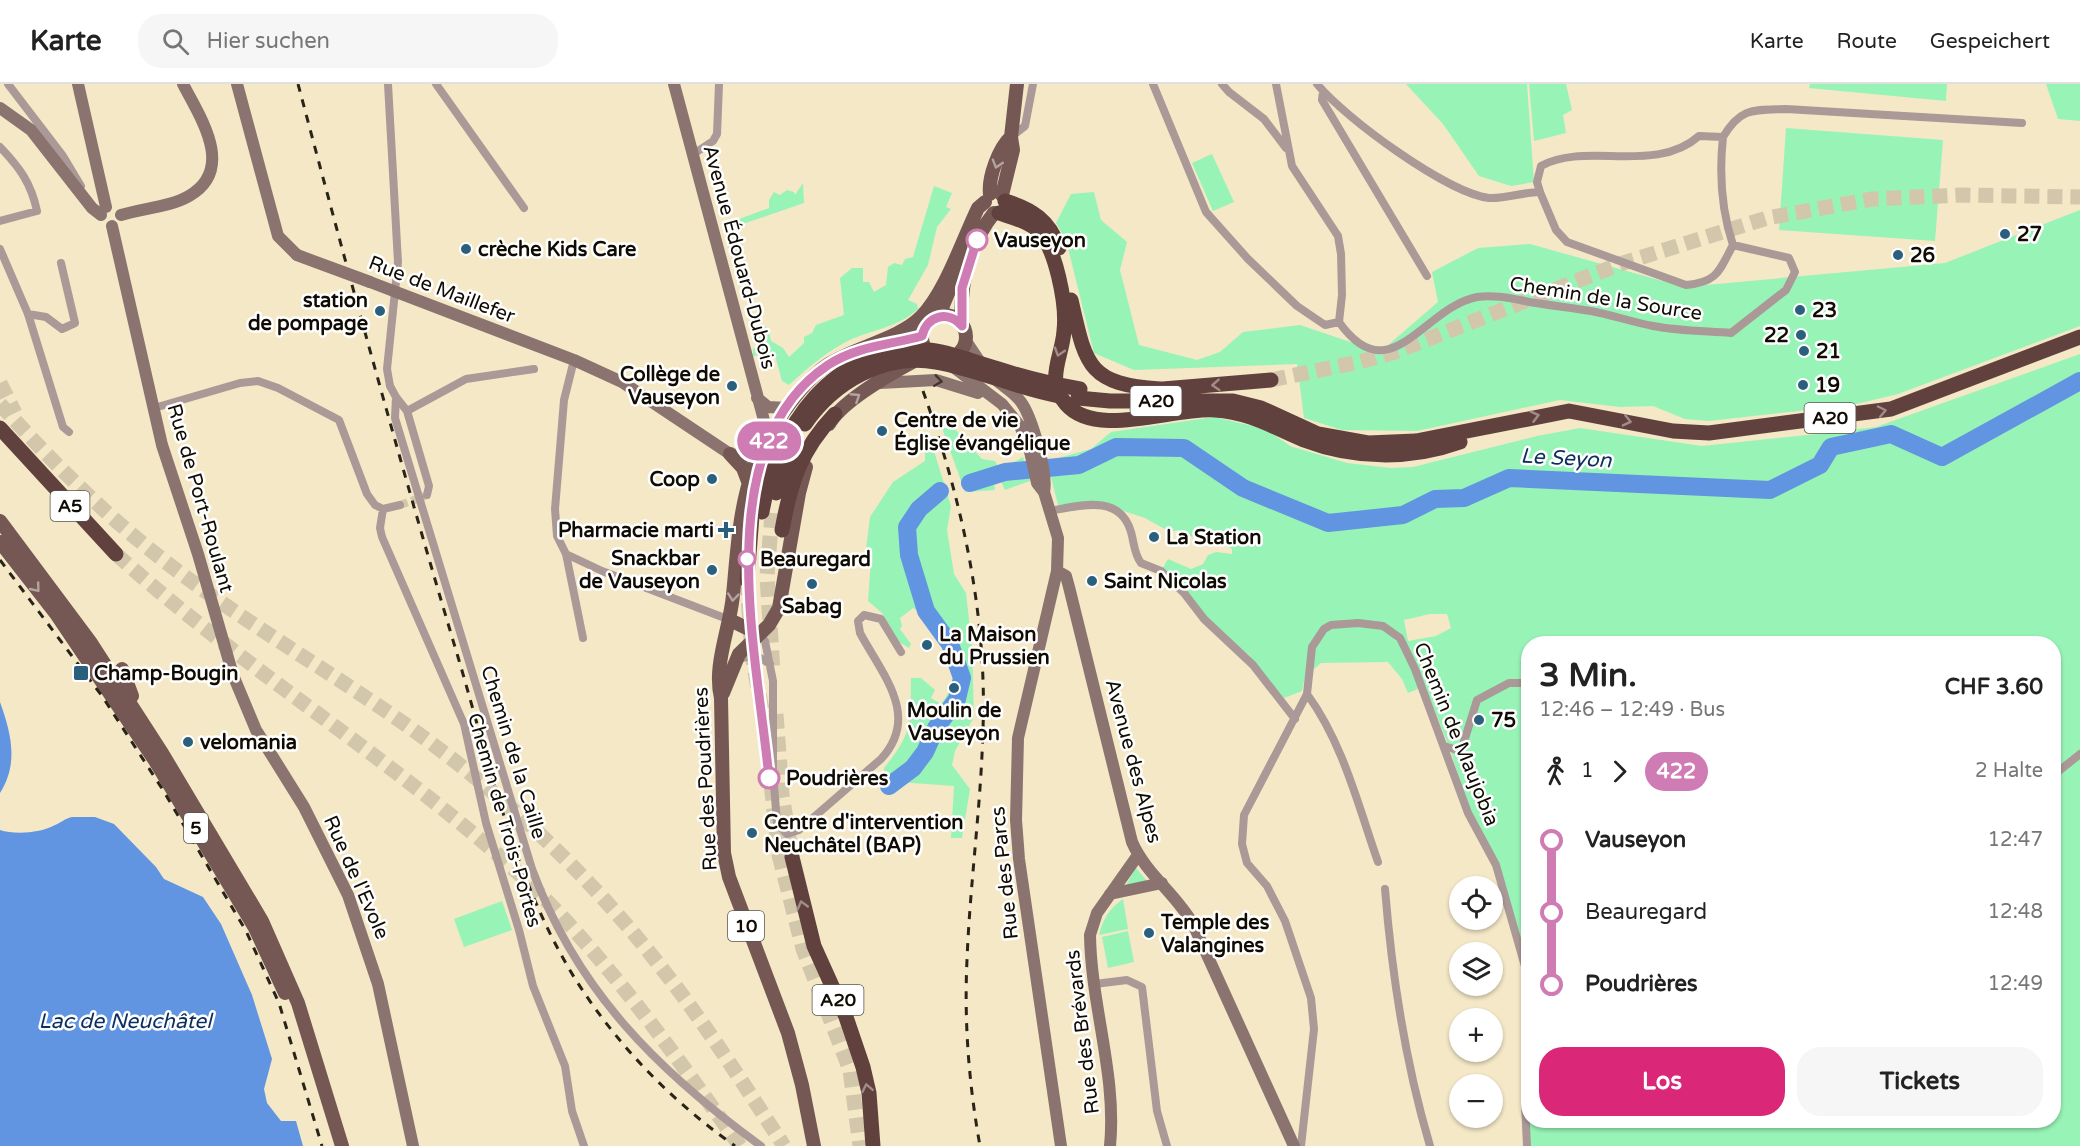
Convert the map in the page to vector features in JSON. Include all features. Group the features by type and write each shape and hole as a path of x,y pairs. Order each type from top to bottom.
{"highway":[{"path":"996,203 1038,215 1053,233 1059,248 1081,346 1092,366 1116,383 1160,389"},
{"path":"996,203 1035,228 1045,239 1052,252 1065,322 1054,369 1055,382 1061,398 1080,415 1108,421 1191,410 1229,411 1255,417 1315,443 1377,455 1426,451 1464,441 1502,424"},
{"name":"A20","path":"1079,394 1110,401 1233,401 1261,408 1318,434 1361,442 1416,441 1569,411 1696,433 1875,413 1903,405 2080,337"},
{"name":"A20","path":"767,513 784,466 807,422 843,385 871,369 902,361 927,361 1040,392 1079,394 1271,380"},
{"path":"782,530 790,488 799,461 816,435 835,414"},
{"name":"A5","path":"0,428 116,554"},
{"path":"0,436 32,464"},
{"path":"747,580 753,503 765,445"},
{"name":"A20","path":"792,857 799,893 814,946 846,1017 863,1066 869,1093 873,1146"}],"main road":[{"name":"10","path":"962,326 961,300 965,276 981,229 996,203 1013,150 1011,136 1017,84"},
{"name":"10","path":"765,445 787,408 815,375 830,364 914,323 923,314 954,260 978,208 996,203"},
{"name":"10","path":"938,317 952,284 954,260"},
{"path":"938,317 952,317 962,326 966,341 958,354 945,359 930,354 922,336 929,322 938,317"},
{"name":"10","path":"864,347 890,345 922,336"},
{"path":"864,347 874,352 879,359 880,383"},
{"name":"10","path":"721,698 735,660 742,649 773,620 779,608 804,471 835,414 850,401 907,364 930,354"},
{"name":"Rue des Poudrières","path":"765,445 749,484 744,506 730,620 720,661 718,685 721,698 724,836 729,877 788,1033 802,1085 814,1146"},
{"path":"730,454 743,468 749,484"},
{"name":"5","path":"0,521 91,643 141,720 266,928 292,987 342,1146"},
{"name":"5","path":"0,542 57,615 117,700 255,928 291,1009 332,1146"},
{"path":"730,620 759,634"},
{"path":"122,669 141,720"}],"street":[{"path":"8,84 63,156 82,189 83,196"},
{"path":"78,84 104,211 102,222 112,226 119,222 122,215"},
{"path":"122,215 189,196 209,174 213,158 212,145 183,84"},
{"name":"Rue de Maillefer","path":"237,84 278,236 297,255 574,360 631,387 730,454"},
{"name":"Chemin de la Caille","path":"388,84 398,262 387,369 390,387 396,397 395,418 516,819 549,913 590,983 650,1055 762,1146"},
{"path":"435,84 524,208"},
{"name":"Avenue Édouard-Dubois","path":"674,84 757,398 765,445"},
{"path":"692,155 713,141 717,134 719,84"},
{"path":"1011,136 1025,126 1033,84"},
{"path":"1153,84 1206,212 1248,259 1297,306 1324,325 1339,322 1342,284 1338,236 1292,166 1276,84"},
{"path":"1222,84 1264,119 1288,151"},
{"path":"1320,88 1359,124 1408,159 1471,193 1489,198 1539,192"},
{"path":"1320,88 1322,99 1427,276"},
{"path":"0,108 31,130 83,196 104,211"},
{"path":"1723,137 1700,136 1689,145 1639,158 1556,158 1541,166 1539,192 1556,230 1567,242 1686,285 1705,283 1716,276 1733,245 1725,220 1720,170 1723,137 1732,121 1749,110 1786,109 2022,123"},
{"path":"0,147 23,171 33,190 37,211 0,221"},
{"path":"104,211 116,207 122,215"},
{"name":"Rue de Port-Roulant","path":"112,226 162,445 198,554 233,675"},
{"name":"Chemin de la Source","path":"1339,322 1357,344 1376,351 1386,350 1399,346 1451,309 1476,297 1502,297 1592,311 1653,326 1731,333 1786,290 1795,272 1789,258 1733,245"},
{"path":"0,249 28,314 63,428 69,432"},
{"path":"28,314 46,317 62,329 75,323 61,263"},
{"name":"Rue des Parcs","path":"966,341 990,375 1023,404 1035,458"},
{"name":"Rue des Parcs","path":"945,359 1009,411 1024,434 1046,482 1044,492 1059,550 1057,571 1018,738 1016,820 1019,859 1061,1146"},
{"path":"574,360 564,400 555,509 557,536 566,554 583,638"},
{"path":"407,411 466,379 534,369"},
{"path":"880,383 936,380 996,399"},
{"path":"154,408 250,381 278,388 339,420 367,494 375,505 383,509 400,505"},
{"path":"396,397 407,411 429,486 427,495"},
{"path":"757,398 768,407 787,408"},
{"path":"730,454 750,457 765,445"},
{"path":"1050,511 1098,504 1116,510 1130,530 1141,563 1161,571 1184,593 1204,619 1253,665 1284,708 1295,719"},
{"name":"Chemin de Trois-Portes","path":"383,509 380,528 382,537 464,724 486,823 519,930 533,987 565,1066 572,1111 584,1146"},
{"path":"566,554 602,571 730,620"},
{"name":"Avenue des Alpes","path":"1057,571 1064,574 1070,587 1112,768 1138,855 1177,899 1193,924 1294,1146"},
{"path":"759,634 765,641 770,664 777,823 787,834 792,835 889,751 900,722 894,694 860,633 858,621 864,615 881,619 901,652"},
{"name":"Chemin de Maujobia","path":"1301,1146 1314,1029 1311,998 1285,921 1267,886 1247,863 1242,844 1244,815 1307,694 1312,647 1324,629 1331,625 1358,623 1383,626 1400,638 1409,653 1468,813 1496,865 1521,952"},
{"path":"735,660 754,655 770,664"},
{"name":"Rue de l'Evole","path":"233,675 256,730 304,807 348,895 378,984 413,1146"},
{"path":"1444,746 1457,750 1462,748 1477,699 1509,683 1521,683"},
{"path":"1307,694 1318,710 1348,774 1378,862"},
{"path":"2061,769 2080,754"},
{"name":"Rue des Brévards","path":"1110,1146 1113,1121 1110,1089 1090,935 1097,913 1138,855"},
{"path":"1110,894 1162,883"},
{"path":"1384,889 1391,967 1416,1099 1430,1146"},
{"path":"1095,984 1126,980 1142,987 1157,1111 1167,1146"},
{"path":"1526,1128 1527,1146"}],"green space":[{"path":"1406,84 1527,84 1534,182 1511,186 1479,176 1443,124"},
{"path":"1529,84 1566,84 1572,110 1563,115 1566,133 1534,141"},
{"path":"1810,84 1947,84 1946,101 1809,88"},
{"path":"2046,84 2080,84 2080,121 2058,119"},
{"path":"1786,128 1943,140 1935,241 1779,230"},
{"path":"1212,154 1234,202 1213,211 1192,163"},
{"path":"803,183 804,203 731,228 734,221 769,208 769,200 774,192 780,195 787,190 794,192 795,195"},
{"path":"934,186 952,193 946,207 951,209 937,227 928,265 908,300 917,304 918,309 896,323 836,347 789,385 782,381 774,352 753,356 753,349 761,345 757,329 758,323 768,328 771,341 783,348 789,357 804,343 804,337 812,333 816,325 844,315 840,278 852,268 863,268 863,282 869,282 874,292 886,285 888,267 894,263 902,265 905,259 913,257"},
{"path":"1094,192 1101,220 1127,242 1120,270 1139,345 1197,360 1220,352 1243,332 1300,325 1380,352 1438,302 1432,272 1478,248 1530,244 1684,287 1945,263 2080,210 2080,326 1898,394 1852,405 1709,421 1685,419 1653,406 1620,407 1560,400 1417,431 1342,430 1304,418 1297,364 1134,370 1094,353 1066,240 1056,223 1071,194"},
{"path":"743,237 742,249 736,251 727,247 730,246 727,242"},
{"path":"2080,354 2080,1146 1530,1146 1529,1128 2061,1128 2061,636 1521,636 1521,942 1503,876 1470,813 1452,755 1425,686 1408,693 1402,679 1388,662 1321,663 1305,677 1302,691 1284,698 1249,655 1204,619 1161,571 1168,559 1191,569 1203,564 1208,555 1216,552 1232,554 1232,549 1218,542 1184,534 1178,530 1170,532 1145,518 1108,506 1059,509 1047,461 1091,449 1111,432 1214,417 1266,429 1290,446 1347,463 1391,468 1413,467 1537,436 1580,428 1702,446 1876,427","holes":["1430,614 1447,614 1451,628 1436,636 1408,641 1404,620"]},
{"path":"942,428 954,428 982,459 995,461 1000,470 1023,457 1030,481 1005,490 1001,481 994,483 995,490 965,492"},
{"path":"929,435 951,506 947,530 954,574 966,593 972,647 974,717 955,751 952,765 970,789 962,838 951,838 954,786 884,781 884,768 901,745 908,726 911,678 921,678 935,690 931,698 941,704 950,690 954,674 951,656 935,627 913,608 900,618 902,626 900,629 911,644 909,648 899,642 882,613 868,601 871,560 866,549 870,517 893,482 925,461 925,440"},
{"path":"1135,869 1147,881 1126,885"},
{"path":"1123,899 1128,929 1099,935 1107,915"},
{"path":"502,901 512,930 464,947 454,919"},
{"path":"1128,931 1134,962 1108,968 1102,937"}],"water":[{"path":"0,702 10,737 11,759 10,770 0,793"},
{"name":"Lac de Neuchâtel","path":"72,817 95,817 114,824 156,867 164,879 203,897 221,924 252,995 272,1059 264,1089 267,1103 281,1121 296,1121 303,1146 0,1146 0,830 35,831 49,828"}],"waterway":[{"name":"Le Seyon","path":"970,483 1005,472 1079,465 1116,447 1184,448 1243,488 1328,523 1403,515 1435,499 1464,498 1509,478 1770,490 1820,465 1831,447 1891,434 1942,457 2080,381"},
{"name":"Le Seyon","path":"889,786 913,768 925,752 936,728 957,699 962,678 950,644 926,611 909,555 907,527 919,509 940,491"}],"tunnel":[{"path":"1271,380 1359,362 1395,352 1620,264 1767,218 1872,199 1962,195 2080,197"},
{"path":"0,383 15,413"},
{"path":"0,404 83,491 151,551 212,596 400,721 472,775 523,818 595,889 660,966 708,1032 784,1146"},
{"path":"400,505 425,496"},
{"path":"772,513 767,576 773,672"},
{"path":"116,554 211,633 457,820 538,892 601,960 630,996 740,1146"},
{"path":"747,580 752,655 764,721 779,855 803,949 850,1070 860,1146"},
{"path":"776,714 782,794 792,857"}],"railway":[{"path":"298,84 396,443 493,780 505,821 535,901 574,977 590,1002 626,1048 688,1110 735,1146"},
{"path":"923,391 960,515 969,557 981,643 982,758 966,984 968,1054 980,1146"},
{"path":"0,560 102,696 163,790 246,931 279,1003 322,1146"}],"bus line":[{"name":"422","path":"769,778 764,721 752,655 747,558 753,503 769,439 798,392 830,364 864,347 890,345 922,336 929,322 938,317 952,317 962,326 962,288 977,240"}],"place":[{"name":"27","path":"2005,234"},
{"name":"Vauseyon","path":"977,240"},
{"name":"crèche Kids Care","path":"466,249"},
{"name":"26","path":"1898,255"},
{"name":"23","path":"1800,310"},
{"name":"station de pompage","path":"380,311"},
{"name":"22","path":"1801,335"},
{"name":"21","path":"1804,351"},
{"name":"19","path":"1803,385"},
{"name":"Collège de Vauseyon","path":"732,386"},
{"name":"Centre de vie Église évangélique","path":"882,431"},
{"name":"Coop","path":"712,479"},
{"name":"Pharmacie marti","path":"726,530"},
{"name":"La Station","path":"1154,537"},
{"name":"Beauregard","path":"747,559"},
{"name":"Snackbar de Vauseyon","path":"712,570"},
{"name":"Saint Nicolas","path":"1092,581"},
{"name":"Sabag","path":"812,584"},
{"name":"La Maison du Prussien","path":"927,645"},
{"name":"Champ-Bougin","path":"81,673"},
{"name":"Moulin de Vauseyon","path":"954,688"},
{"name":"75","path":"1479,720"},
{"name":"velomania","path":"188,742"},
{"name":"Poudrières","path":"769,778"},
{"name":"Centre d'intervention Neuchâtel (BAP)","path":"752,833"},
{"name":"Temple des Valangines","path":"1149,933"}]}
